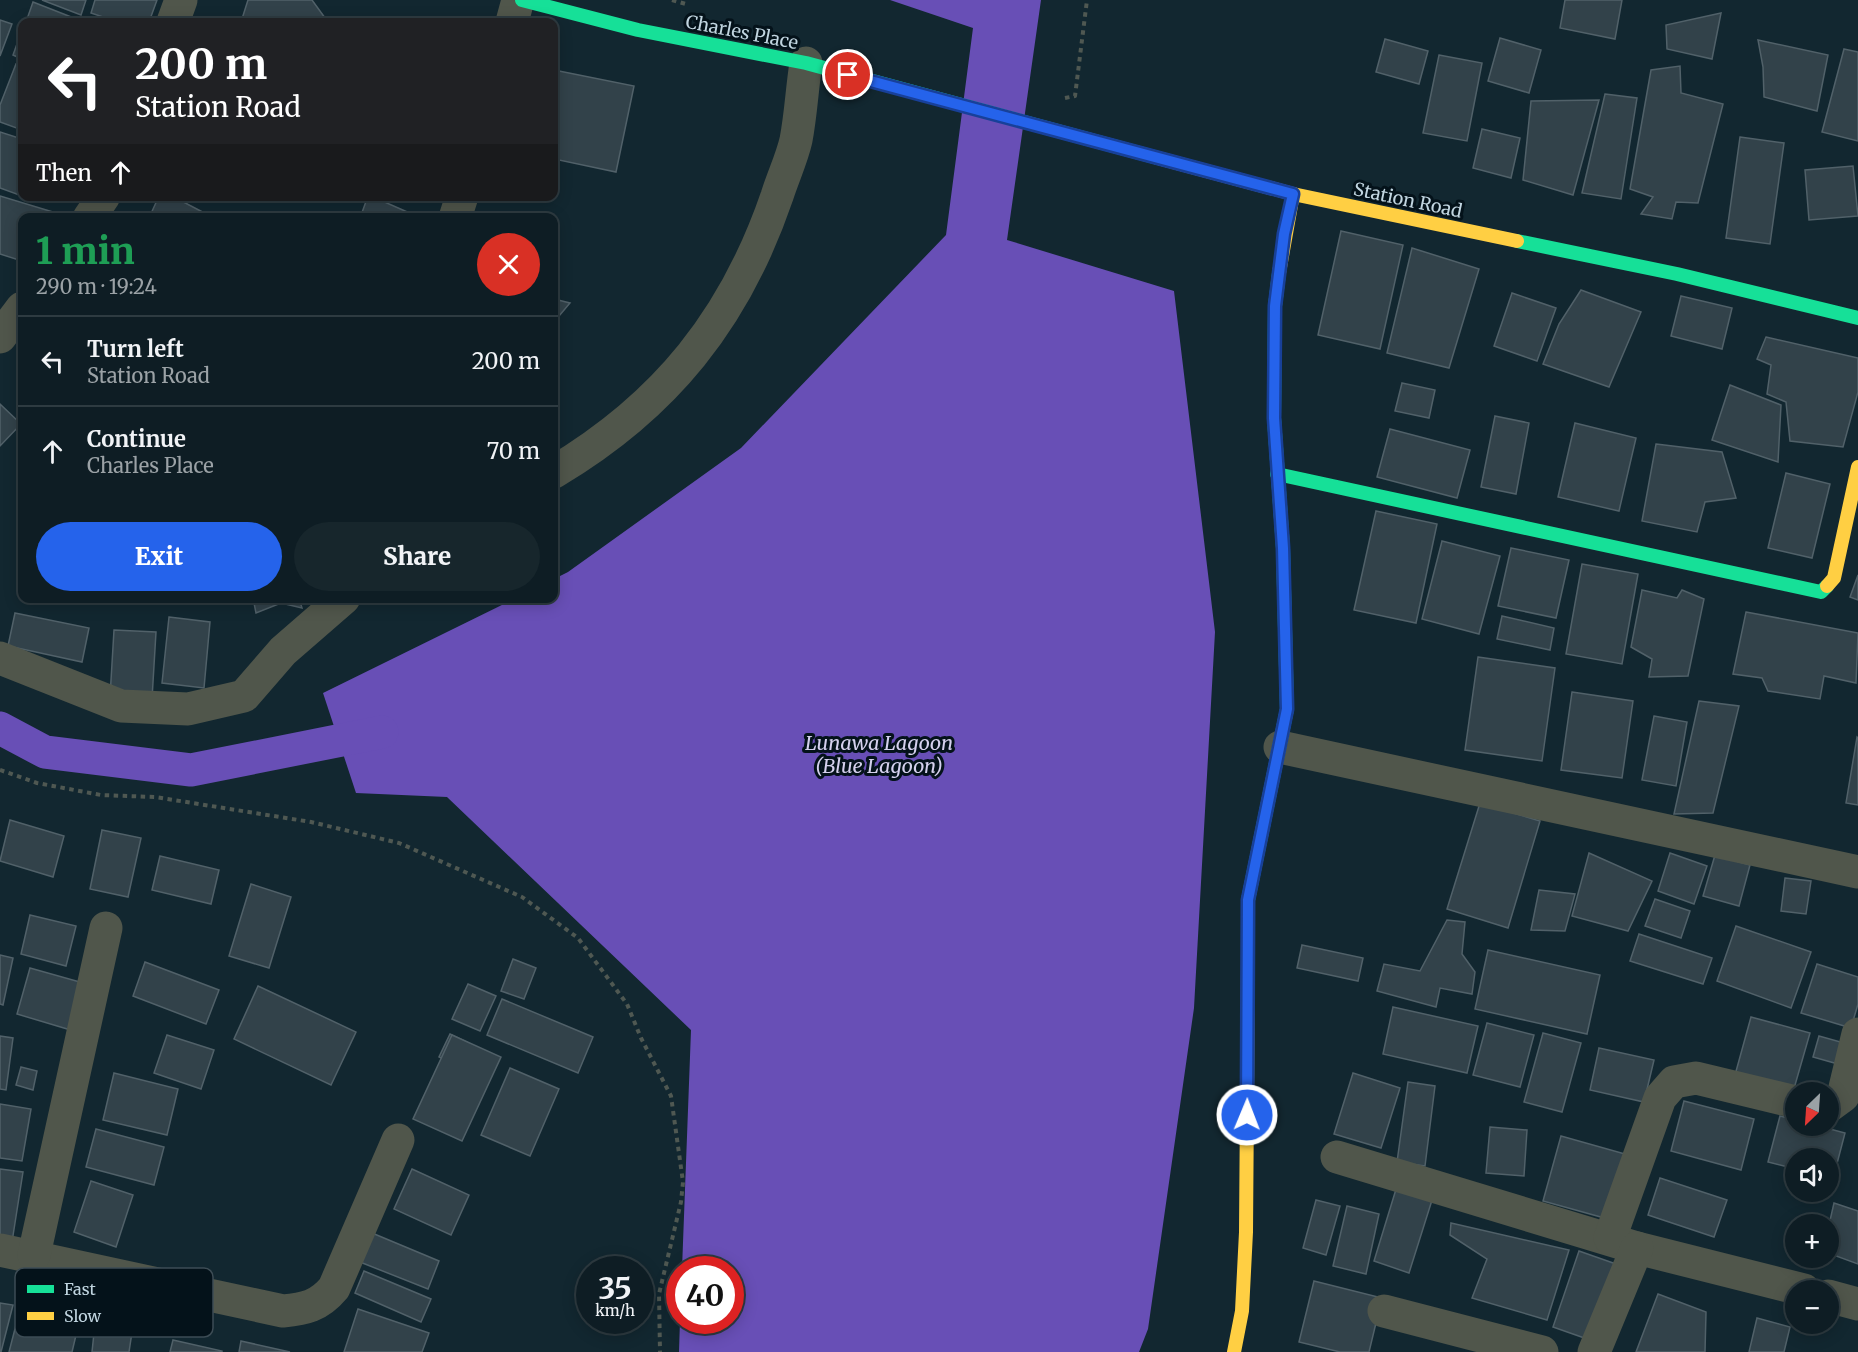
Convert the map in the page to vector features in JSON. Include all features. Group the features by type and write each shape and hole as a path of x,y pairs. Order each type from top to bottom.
{"street":[{"path":"174,18 181,0"},
{"path":"513,18 520,0"},
{"name":"Charles Place","path":"520,0 638,30 806,63 954,104"},
{"path":"558,469 627,422 671,382 705,340 732,299 762,241 796,141 806,63"},
{"name":"Station Road","path":"954,104 1293,194 1677,274 1858,318"},
{"path":"1234,1352 1242,1311 1246,1232 1248,900 1287,709 1283,548 1274,418 1275,306 1284,234 1293,194"},
{"path":"0,337 18,313"},
{"path":"1278,474 1821,592 1834,578 1858,467"},
{"path":"0,658 121,706 188,709 244,696 283,651 338,603"},
{"path":"1280,747 1858,872"},
{"path":"34,1255 106,928"},
{"path":"1839,1099 1843,1096 1858,1034"},
{"path":"1594,1352 1660,1098 1674,1082 1696,1078 1785,1099"},
{"path":"213,1295 283,1311 307,1309 324,1301 334,1288 398,1140"},
{"path":"1337,1157 1623,1243 1785,1285"},
{"path":"0,1250 92,1268"},
{"path":"1839,1299 1858,1304"},
{"path":"1384,1311 1542,1352"}],"path":[{"path":"1056,100 1075,96 1088,0"},
{"path":"0,770 37,783 101,795 155,797 312,822 399,843 522,897 578,938 627,1004 671,1096 683,1182 681,1202 659,1294 660,1352"}],"water":[{"name":"Lunawa Lagoon (Blue Lagoon)","path":"890,0 1041,0 1007,240 1174,291 1215,632 1194,1008 1148,1329 1139,1352 679,1352 680,1334 744,1334 744,1256 682,1256 691,1030 447,797 356,793 323,693 506,603 558,603 558,577 741,448 946,235 973,28"}],"building":[{"path":"42,0 86,0 81,15"},
{"path":"95,0 157,0 150,18 106,18 91,13"},
{"path":"248,0 312,0 325,18 242,18"},
{"path":"1565,0 1622,0 1615,39 1560,28"},
{"path":"33,2 74,18 27,18"},
{"path":"1721,13 1712,59 1667,49 1666,25"},
{"path":"0,20 12,24 0,56"},
{"path":"1500,38 1541,50 1529,93 1488,81"},
{"path":"1385,39 1428,51 1419,84 1376,72"},
{"path":"1758,40 1828,55 1817,111 1764,97 1763,67"},
{"path":"18,41 18,57 13,55"},
{"path":"1844,49 1858,52 1858,141 1822,132"},
{"path":"1439,55 1482,63 1467,141 1423,133"},
{"path":"16,64 18,65 18,129 0,122 0,105"},
{"path":"1680,66 1681,93 1723,104 1698,203 1676,202 1672,219 1641,214 1653,197 1630,189 1651,70"},
{"path":"558,71 634,86 616,172 558,160"},
{"path":"1605,94 1637,98 1621,199 1582,193"},
{"path":"1599,100 1573,195 1523,180 1531,101"},
{"path":"1482,129 1520,138 1511,178 1473,168"},
{"path":"0,132 18,138 18,195 0,188"},
{"path":"1740,137 1784,143 1770,244 1726,238"},
{"path":"1853,166 1858,216 1809,220 1805,170"},
{"path":"0,196 53,212 18,213 18,260 0,254"},
{"path":"157,201 182,201 204,213 151,213"},
{"path":"366,201 382,201 410,213 362,213"},
{"path":"1341,231 1403,245 1380,349 1318,335"},
{"path":"1412,248 1479,269 1449,368 1387,353"},
{"path":"1581,290 1641,312 1609,387 1543,364 1559,324"},
{"path":"1512,293 1556,308 1537,361 1494,346"},
{"path":"1681,296 1732,308 1722,349 1671,336"},
{"path":"558,300 570,303 558,317"},
{"path":"1766,337 1858,358 1858,392 1843,447 1790,441 1786,402 1767,394 1771,365 1757,359"},
{"path":"1402,383 1435,390 1429,418 1395,411"},
{"path":"1730,385 1781,405 1778,462 1712,440"},
{"path":"0,404 18,421 18,427 0,446"},
{"path":"1495,416 1529,423 1516,494 1481,487"},
{"path":"1575,423 1636,438 1619,511 1558,497"},
{"path":"1390,429 1470,450 1457,498 1377,477"},
{"path":"1656,444 1722,452 1736,498 1705,502 1697,532 1642,521"},
{"path":"1786,473 1830,484 1812,558 1768,548"},
{"path":"1376,511 1437,524 1416,623 1354,610"},
{"path":"1442,541 1500,556 1479,634 1422,619"},
{"path":"1511,548 1569,560 1556,618 1498,606"},
{"path":"1582,564 1638,574 1622,664 1566,654"},
{"path":"1858,575 1858,600 1850,597"},
{"path":"1642,590 1677,598 1682,590 1704,599 1688,676 1649,677 1652,659 1631,647"},
{"path":"254,603 281,603 256,613"},
{"path":"281,603 300,603 302,608"},
{"path":"1746,612 1858,633 1856,683 1824,676 1820,699 1768,691 1762,678 1733,674"},
{"path":"15,613 89,628 82,662 8,646"},
{"path":"1502,616 1554,628 1550,650 1497,639"},
{"path":"169,617 210,622 204,688 162,683"},
{"path":"114,630 156,632 152,699 110,697"},
{"path":"1478,657 1555,668 1542,761 1465,750"},
{"path":"1572,692 1633,701 1622,778 1561,770"},
{"path":"1699,701 1739,706 1713,813 1674,814"},
{"path":"1654,716 1687,722 1676,786 1642,780"},
{"path":"1858,738 1858,805 1846,803"},
{"path":"1480,803 1540,821 1508,928 1447,909"},
{"path":"10,820 64,836 53,877 0,861"},
{"path":"102,830 141,838 128,897 90,889"},
{"path":"1589,853 1652,881 1628,931 1572,916"},
{"path":"1670,853 1707,866 1694,904 1658,891"},
{"path":"1715,855 1750,865 1739,906 1703,896"},
{"path":"160,856 219,870 211,904 152,890"},
{"path":"1785,878 1811,881 1806,914 1781,911"},
{"path":"251,884 291,897 269,968 229,956"},
{"path":"1539,890 1575,894 1565,931 1531,930"},
{"path":"1655,899 1690,911 1681,938 1645,926"},
{"path":"30,915 76,926 66,966 21,954"},
{"path":"1447,920 1465,922 1462,954 1475,972 1472,994 1440,988 1436,1007 1377,991 1384,964 1420,971"},
{"path":"1736,926 1811,952 1791,1008 1717,981"},
{"path":"1639,934 1712,958 1703,984 1630,961"},
{"path":"1302,945 1363,958 1358,981 1297,968"},
{"path":"1488,950 1600,975 1587,1034 1475,1009"},
{"path":"0,955 13,958 3,1005 0,1004"},
{"path":"513,959 536,968 524,999 501,991"},
{"path":"145,962 219,990 206,1024 133,996"},
{"path":"1817,964 1858,977 1858,1004 1851,1028 1801,1013"},
{"path":"30,968 87,984 74,1031 17,1014"},
{"path":"468,984 496,996 480,1031 452,1019"},
{"path":"258,986 356,1032 331,1085 234,1039"},
{"path":"502,999 593,1037 578,1073 487,1035"},
{"path":"1393,1007 1478,1026 1467,1073 1383,1054"},
{"path":"1751,1017 1810,1033 1796,1082 1785,1082 1785,1090 1735,1075"},
{"path":"1487,1023 1534,1035 1520,1087 1473,1075"},
{"path":"1543,1033 1581,1043 1562,1112 1524,1102"},
{"path":"450,1034 491,1054 479,1077 439,1057"},
{"path":"167,1035 214,1050 201,1089 154,1073"},
{"path":"452,1035 501,1057 462,1141 413,1119"},
{"path":"0,1036 13,1038 6,1090 0,1089"},
{"path":"1819,1036 1844,1043 1838,1064 1813,1057"},
{"path":"1599,1048 1654,1060 1644,1102 1590,1090"},
{"path":"21,1067 37,1071 33,1090 16,1085"},
{"path":"510,1068 559,1089 530,1156 481,1135"},
{"path":"114,1073 178,1089 167,1135 103,1120"},
{"path":"1353,1073 1400,1088 1381,1148 1334,1134"},
{"path":"1408,1082 1435,1086 1425,1166 1397,1162"},
{"path":"1684,1101 1754,1119 1741,1170 1671,1151"},
{"path":"0,1104 31,1109 22,1161 0,1158"},
{"path":"1780,1116 1785,1117 1785,1136 1839,1136 1839,1131 1845,1133 1839,1156 1839,1148 1785,1148 1785,1166 1768,1162"},
{"path":"1490,1127 1527,1130 1524,1176 1486,1173"},
{"path":"96,1129 164,1147 154,1185 86,1167"},
{"path":"1561,1136 1625,1154 1608,1219 1543,1201"},
{"path":"0,1169 23,1172 12,1242 0,1240"},
{"path":"412,1169 469,1195 451,1235 394,1209"},
{"path":"1660,1178 1727,1200 1714,1237 1648,1215"},
{"path":"91,1181 133,1195 116,1247 74,1232"},
{"path":"1397,1186 1433,1197 1409,1273 1374,1261"},
{"path":"1316,1200 1340,1206 1326,1255 1303,1248"},
{"path":"1834,1203 1858,1211 1858,1264 1839,1257 1839,1214 1831,1214"},
{"path":"1347,1206 1379,1214 1366,1274 1333,1266"},
{"path":"1451,1223 1569,1250 1547,1320 1472,1298 1487,1259 1450,1235"},
{"path":"372,1233 439,1261 428,1289 360,1262"},
{"path":"1579,1251 1616,1264 1590,1340 1553,1327"},
{"path":"364,1271 431,1299 421,1322 355,1293"},
{"path":"1314,1281 1382,1298 1369,1352 1340,1352 1299,1342"},
{"path":"1658,1294 1706,1312 1705,1352 1636,1352"},
{"path":"0,1303 13,1305 1,1352 0,1352"},
{"path":"358,1309 429,1333 422,1352 344,1352"},
{"path":"1757,1318 1785,1326 1785,1334 1788,1334 1784,1352 1749,1352"},
{"path":"15,1329 15,1337 76,1337 72,1352 9,1352"},
{"path":"94,1337 131,1337 129,1352 92,1352"},
{"path":"173,1340 222,1351 222,1352 170,1352"},
{"path":"241,1341 290,1352 239,1352"}],"waterway":[{"path":"0,728 45,752 191,770 382,732"}],"traffic: fast":[{"path":"522,0 638,30 806,63 1158,158"},
{"path":"1517,241 1677,274 1858,318"},
{"path":"1248,970 1248,900 1287,709 1283,548 1274,418 1275,306 1279,273"},
{"path":"1277,474 1821,592 1827,586"}],"traffic: slow":[{"path":"1158,158 1293,194 1517,241"},
{"path":"1279,273 1293,194"},
{"path":"1827,586 1834,578 1858,467"},
{"path":"1234,1352 1242,1311 1246,1232 1248,970"}],"route":[{"path":"848,75 1293,194 1284,234 1275,306 1274,418 1283,548 1287,709 1248,900 1247,1115"}]}
